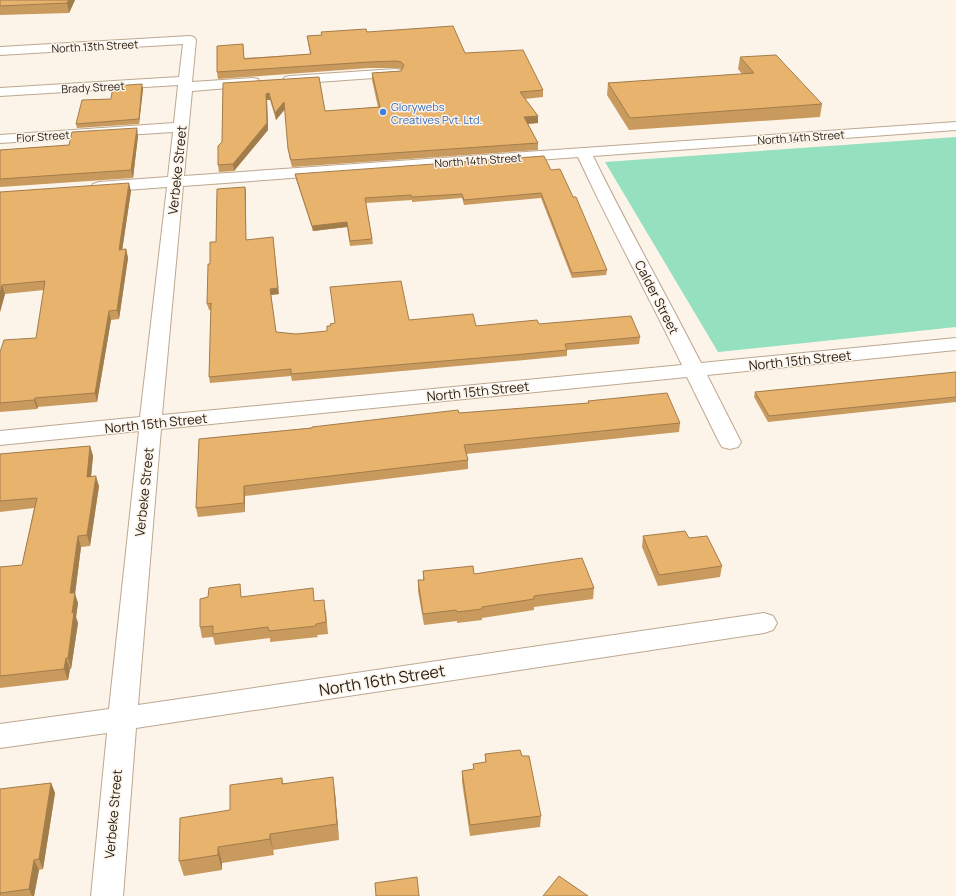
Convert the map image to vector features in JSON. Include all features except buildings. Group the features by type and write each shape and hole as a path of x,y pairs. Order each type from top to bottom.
{"street":[{"name":"North 13th Street","path":"0,51 190,40"},
{"name":"Verbeke Street","path":"107,896 121,719 137,553 190,40"},
{"name":"Brady Street","path":"0,92 271,81 396,73"},
{"name":"North 14th Street","path":"84,188 956,126"},
{"name":"Flor Street","path":"0,139 182,127"},
{"name":"Calder Street","path":"584,153 612,212 650,283 730,442"},
{"name":"North 15th Street","path":"0,438 956,344"},
{"name":"North 16th Street","path":"0,736 764,623"}],"green space":[{"path":"956,137 956,327 718,352 605,162"}],"place":[{"name":"Glorywebs Creatives Pvt. Ltd.","path":"383,112"}]}
